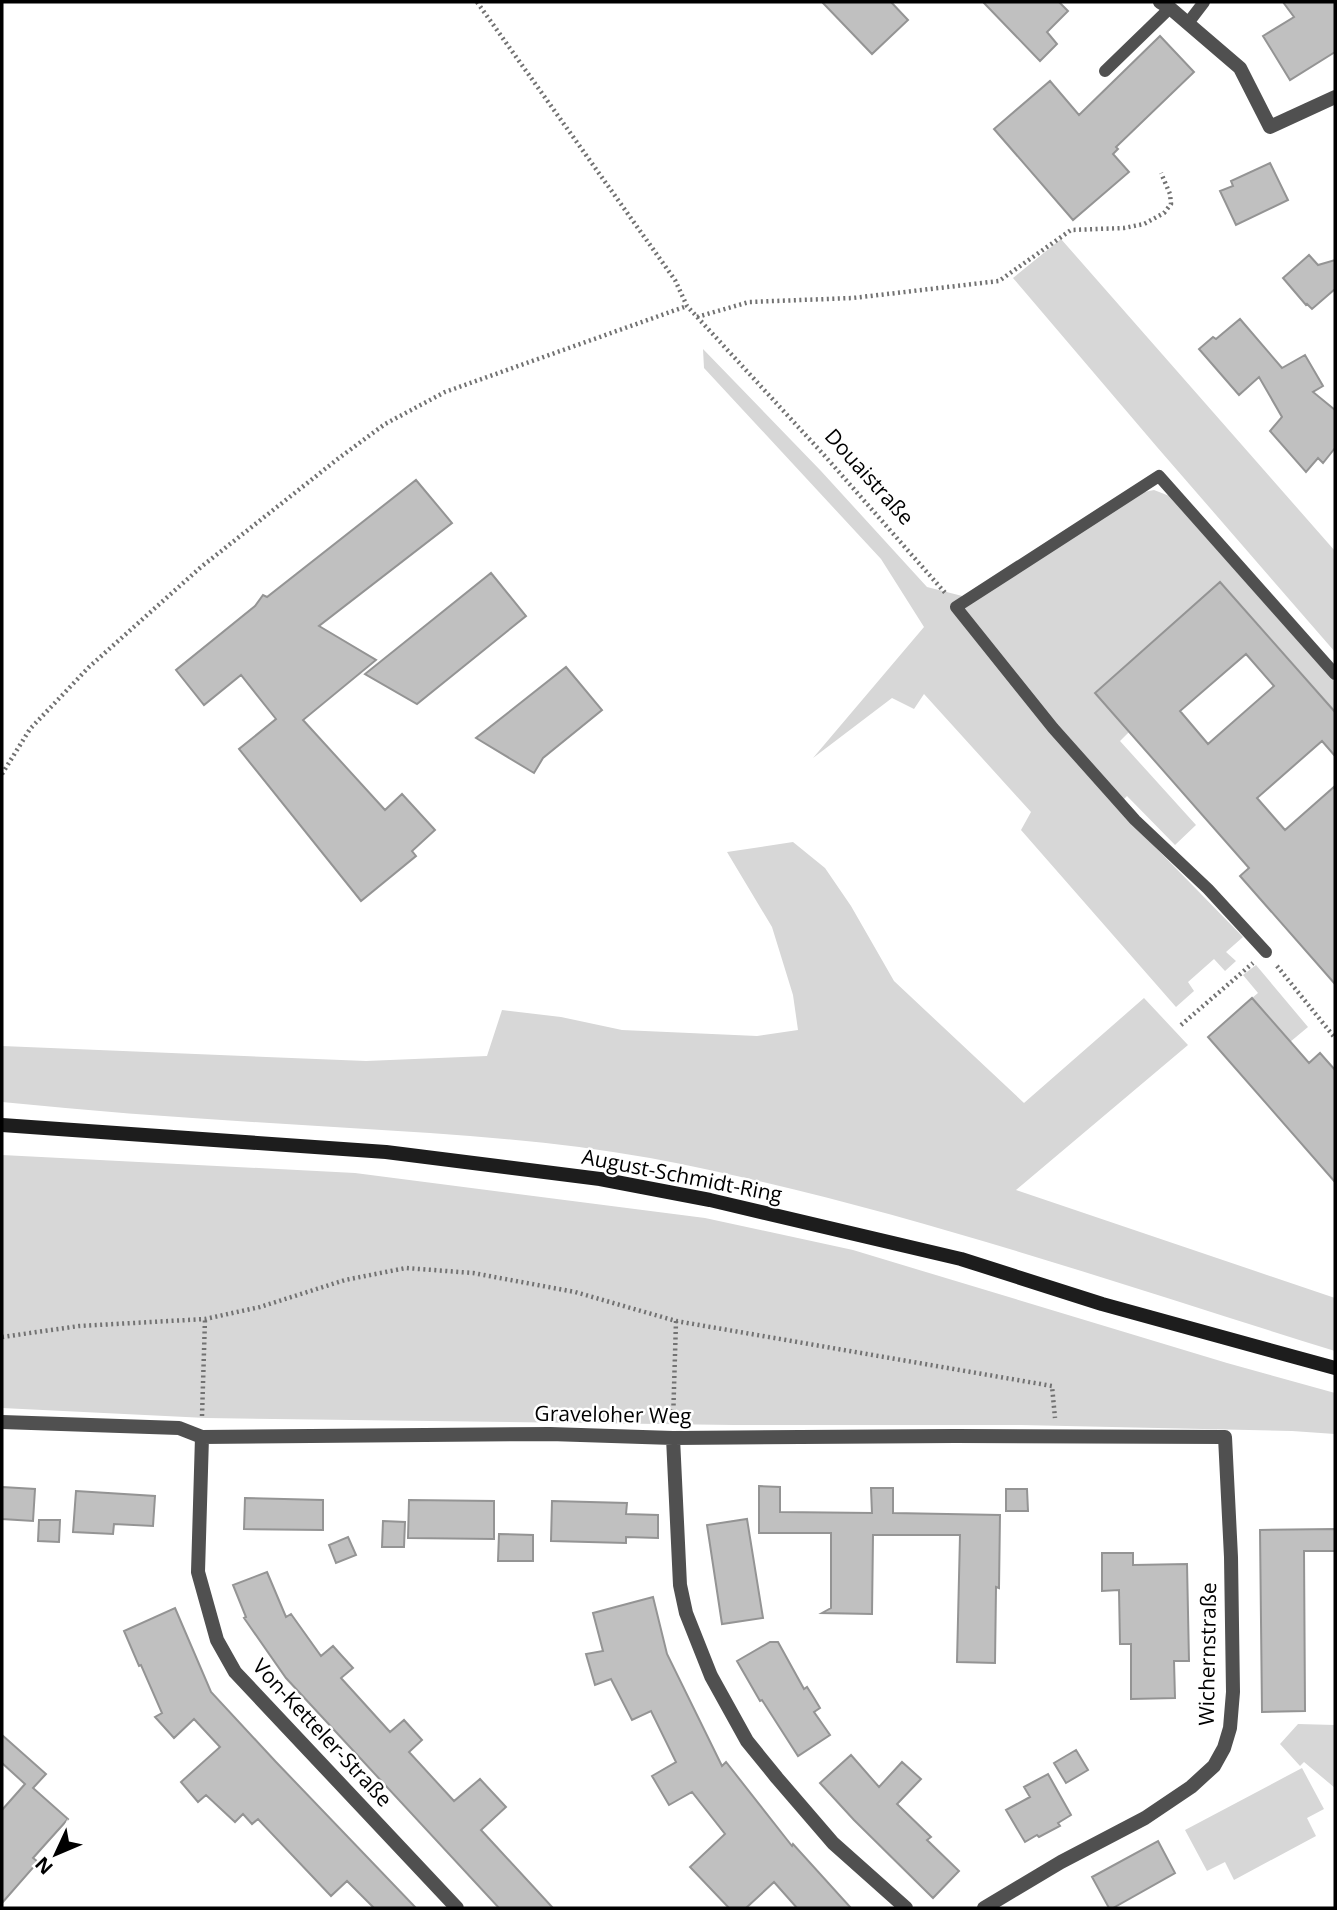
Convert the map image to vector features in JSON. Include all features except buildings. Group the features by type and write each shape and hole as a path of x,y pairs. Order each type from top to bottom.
{"main road":[{"name":"August-Schmidt-Ring","path":"2,1125 386,1152 627,1184 710,1199 961,1259 1102,1304 1335,1368"}],"street":[{"path":"1165,5 1240,68 1270,127 1335,97"},
{"name":"Graveloher Weg","path":"2,1422 179,1427 202,1437 550,1434 673,1438 1225,1437"},
{"name":"Von-Ketteler-Straße","path":"202,1437 198,1572 217,1640 235,1672 457,1908"},
{"name":"Wichernstraße","path":"984,1908 1061,1862 1145,1818 1191,1787 1214,1766 1224,1748 1230,1728 1233,1692 1231,1557 1225,1437"},
{"path":"673,1438 680,1585 686,1613 711,1676 747,1741 776,1778 833,1843 906,1908"}],"lane":[{"path":"1188,23 1204,2"},
{"path":"1105,71 1165,5"},
{"path":"1266,952 1208,889 1126,810 1053,728 956,607 1159,476 1335,674"}],"path":[{"name":"Douaistraße","path":"477,2 675,280 687,306 833,465 956,607"},
{"path":"697,317 749,302 853,298 999,281 1071,230 1134,226 1144,224 1164,213 1171,204 1170,194 1161,173"},
{"path":"2,774 30,729 89,667 201,567 386,424 445,392 687,306"},
{"path":"1181,1025 1266,952 1335,1038"},
{"path":"2,1337 79,1326 205,1319 260,1307 345,1280 406,1268 473,1273 575,1292 676,1321 1052,1386 1057,1436"},
{"path":"202,1437 205,1319"},
{"path":"673,1438 676,1321"}],"shaded area":[{"path":"1061,239 1335,551 1335,652 1013,278"},
{"path":"703,349 821,471 927,587 974,599 1144,492 1154,490 1172,497 1335,682 1335,712 1220,582 1095,693 1129,732 1120,741 1196,825 1175,845 1127,796 1116,807 1243,937 1226,952 1236,961 1225,971 1214,959 1188,982 1194,991 1176,1007 1021,830 1031,812 924,694 914,709 892,698 813,758 924,627 881,559 704,368"},
{"path":"793,842 825,868 851,906 894,981 1024,1103 1144,998 1188,1045 1016,1190 1335,1298 1335,1351 910,1220 737,1176 650,1158 500,1138 176,1117 2,1102 2,1046 366,1061 487,1056 502,1010 561,1017 622,1030 757,1036 798,1030 793,995 772,927 727,852"},
{"path":"1256,965 1308,1027 1290,1042 1252,998 1258,993 1243,975"},
{"path":"2,1155 355,1173 705,1218 853,1250 1335,1393 1335,1434 1021,1425 734,1425 206,1418 2,1408"},
{"path":"1298,1724 1335,1725 1335,1788 1304,1762 1300,1766 1280,1744"},
{"path":"1302,1768 1324,1809 1307,1818 1316,1836 1234,1880 1225,1862 1207,1871 1185,1830"}]}
